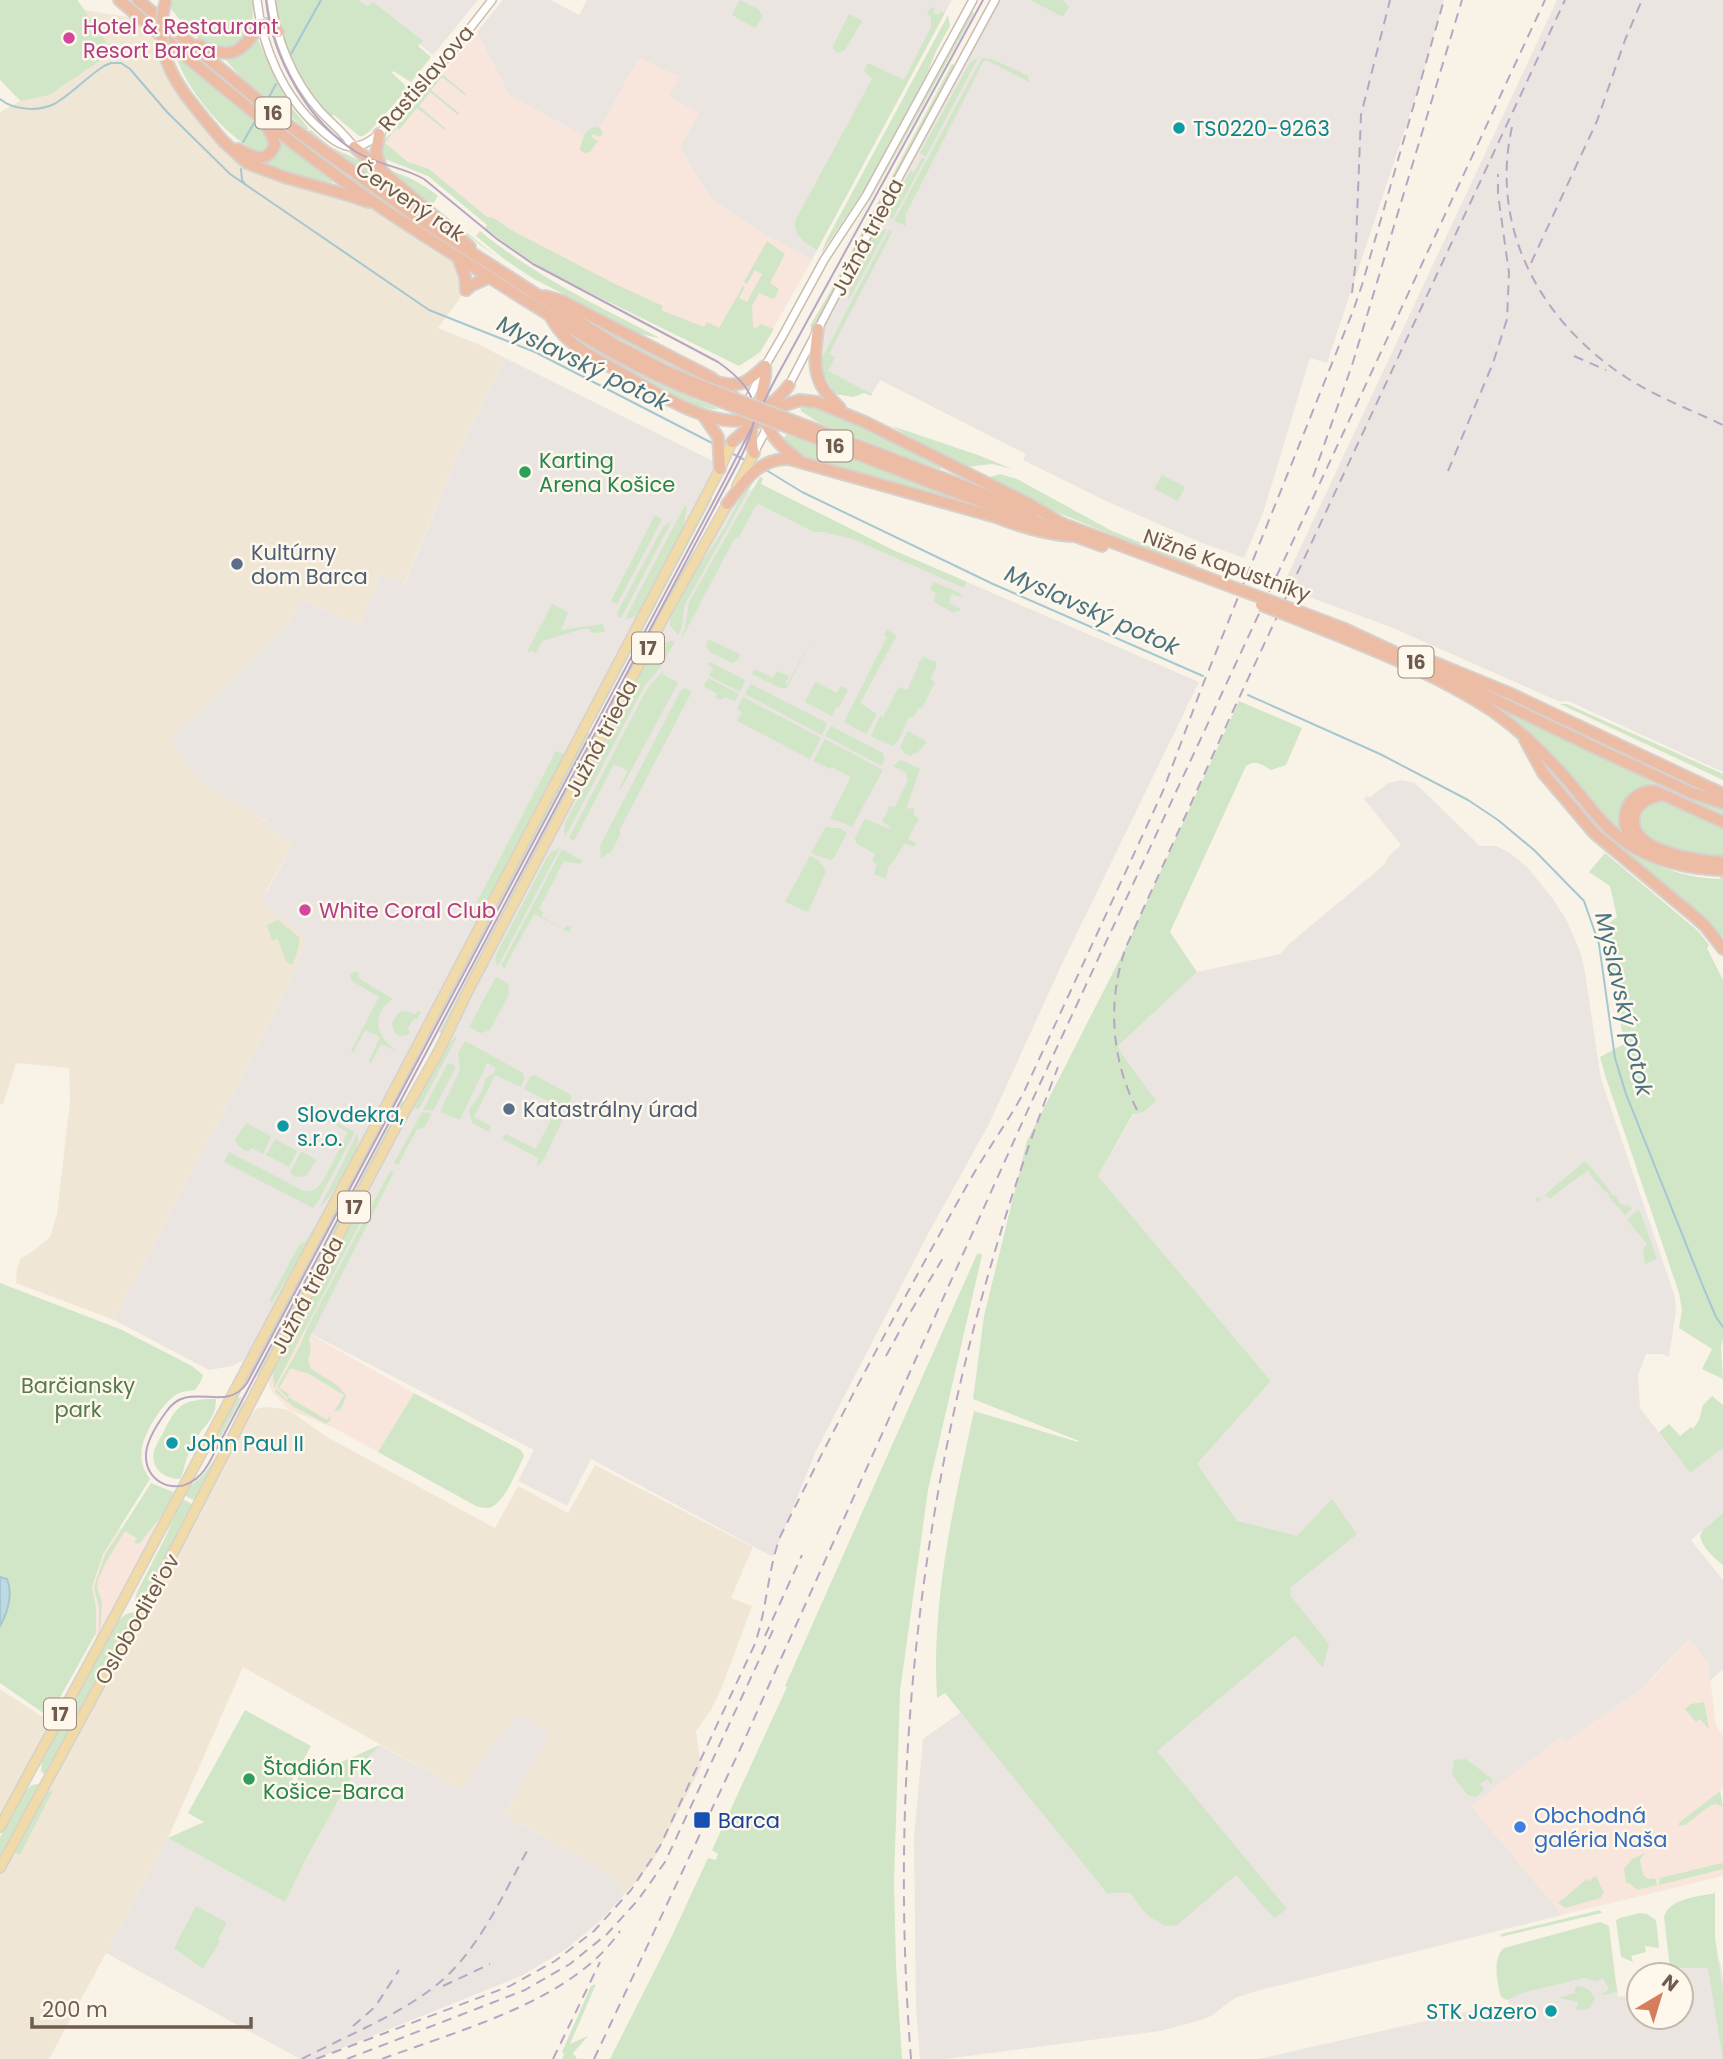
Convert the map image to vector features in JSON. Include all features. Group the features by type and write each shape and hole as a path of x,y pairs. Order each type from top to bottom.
{"highway":[{"name":"Červený rak","path":"119,0 263,119 381,207 458,258 528,290 617,346 705,391"},
{"name":"Červený rak","path":"138,0 287,124 548,314 639,367 705,391"},
{"path":"166,0 160,35 167,65 184,94 223,141 247,163 263,170 381,207"},
{"path":"183,38 216,52 230,52 248,43 260,24 266,24 278,33"},
{"path":"223,141 254,157 268,156 274,148 274,141 263,119"},
{"path":"379,134 376,153 379,165 385,173"},
{"path":"354,147 492,272 467,290 466,276 458,258"},
{"path":"528,290 562,301 720,383 734,397 746,419 753,454"},
{"path":"548,314 558,330 579,348 653,392 703,415 764,418 790,403 809,400 854,418 1029,504 1063,524"},
{"path":"818,329 814,366 819,381 830,399 854,418"},
{"path":"720,383 743,383 765,366 767,373 761,396 764,418 782,446 803,462"},
{"path":"764,418 789,385"},
{"name":"Nižné Kapustníky","path":"705,391 968,492 1072,536 1345,629 1692,793 1723,803"},
{"path":"703,415 719,438 721,461"},
{"path":"731,443 746,419"},
{"path":"727,504 749,471 780,458 803,462 996,517 1024,528 1072,536"},
{"name":"Nižné Kapustníky","path":"968,492 1063,524 1192,576"},
{"name":"Nižné Kapustníky","path":"1299,615 1428,676 1477,702 1521,732"},
{"path":"1345,629 1385,642 1511,694 1723,794"},
{"path":"1521,732 1543,772 1587,826 1705,926 1723,949"},
{"name":"16","path":"1521,732 1553,763 1605,824 1627,842 1676,864 1718,865"},
{"path":"1648,853 1632,840 1626,830 1625,814 1630,802 1640,793 1649,791 1664,794 1723,822"},
{"path":"1664,794 1646,800 1638,807 1634,823 1638,835 1653,846 1666,851 1718,865"}],"main road":[{"name":"Južná trieda","path":"254,1354 731,443"},
{"path":"749,471 753,454"},
{"name":"Južná trieda","path":"269,1367 440,1049 666,612 727,504"},
{"name":"Osloboditeľov","path":"0,1827 254,1354"},
{"name":"Osloboditeľov","path":"0,1868 101,1682 142,1613 269,1367"}],"street":[{"path":"257,0 260,24 273,61 299,109 334,142 354,147"},
{"path":"271,0 278,33 290,65 312,102 354,147"},
{"name":"Rastislavova","path":"354,147 367,144 379,134 450,54 492,0"},
{"name":"Južná trieda","path":"746,419 765,366 824,260 866,196 973,0"},
{"name":"Južná trieda","path":"776,410 861,247 996,0"},
{"path":"753,454 764,418"}],"shaded area":[{"path":"0,0 77,0 85,10 139,19 157,33 168,65 247,164 362,201 452,261 462,275 466,290 438,328 505,358 466,436 404,584 381,575 360,625 301,600 295,615 286,626 246,666 242,805 267,822 265,826 293,844 266,891 307,939 268,1027 114,1320 16,1283 21,1258 50,1237 57,1214 70,1101 69,1068 16,1063 3,1105 0,1104 0,112 20,101 0,80"},
{"path":"353,0 478,0 433,55"},
{"path":"503,0 551,0 579,15 587,0 952,0 812,260 764,234 712,199 682,151 681,146 699,113 669,96 679,77 639,57 600,128 592,128 584,136 509,95 477,32"},
{"path":"995,0 1444,0 1421,81 1327,363 1310,358 1263,513 1244,558 1202,543 1106,501 1023,460 1026,454 880,380 872,394 823,369 814,357 818,329"},
{"path":"1557,0 1723,0 1723,772 1568,701 1560,702 1393,628 1282,587"},
{"path":"477,32 509,95 584,136 639,56 679,77 700,113 681,146 682,151 712,198 764,234 812,260 760,352 751,359 497,228 426,169 408,162 385,143"},
{"path":"505,358 717,463 716,468 254,1354 233,1366 209,1370 114,1320 268,1027 306,939 261,902 293,844 265,826 267,821 203,783 170,740 286,626 295,615 301,600 360,625 381,575 405,583 466,436"},
{"path":"760,484 893,550 1199,682 1062,964 989,1124 927,1236 816,1451 773,1557 591,1459 567,1506 518,1481 534,1450 292,1324 727,504"},
{"path":"1402,780 1415,783 1480,846 1496,846 1510,853 1528,868 1567,921 1581,954 1601,1079 1675,1297 1676,1311 1669,1357 1646,1354 1638,1375 1640,1408 1690,1473 1723,1448 1723,1513 1691,1540 1723,1580 1723,1669 1710,1681 1708,1662 1689,1639 1639,1691 1565,1741 1561,1737 1471,1806 1562,1915 1257,1991 1235,1998 1211,2016 1160,2031 945,2059 920,2059 916,2008 914,1838 923,1739 1049,1649 1182,1481 1271,1381 1098,1176 1134,1114 1143,1112 1118,1046 1197,972 1280,954 1384,865 1388,857 1401,845 1364,799 1388,783"},
{"path":"292,1324 414,1393 378,1452 334,1428 289,1410 272,1392 267,1377"},
{"path":"258,1408 289,1410 327,1437 495,1528 518,1486 568,1513 595,1465 753,1547 731,1598 752,1606 722,1687 711,1710 696,1731 701,1767 652,1863 623,1896 620,1884 592,1864 504,1815 549,1735 517,1714 461,1790 243,1667 168,1838 49,2059 0,2059 0,1868 244,1419"},
{"path":"166,1507 173,1507 102,1640 94,1636 96,1632 92,1587 103,1554 119,1526 125,1531"},
{"path":"1689,1639 1708,1662 1716,1725 1723,1736 1723,1786 1720,1791 1723,1807 1723,1876 1562,1915 1470,1806 1562,1736 1565,1740 1653,1678"},
{"path":"0,1689 49,1721 50,1719 56,1722 0,1827"},
{"path":"517,1713 550,1734 504,1815 612,1877 620,1884 623,1896 600,1921 565,1950 521,1976 315,2059 300,2059 106,1953 168,1838 285,1902 353,1774 380,1745 461,1790"},
{"path":"1720,1961 1723,1979 1723,2059 1259,2059 1469,2011 1509,2005 1507,1993 1588,1973 1616,1979 1618,1997 1625,1996 1625,2031 1695,2031 1695,1966"}],"green space":[{"path":"0,0 77,0 105,39 107,56 49,95 21,101 0,80"},
{"path":"164,0 253,0 251,27 246,37 231,48 209,45 188,29"},
{"path":"275,0 358,0 367,7 373,2 423,41 418,46 431,57 411,82 393,71 408,88 370,131 359,136 334,115 331,116 310,91 288,48"},
{"path":"740,0 758,9 763,16 755,28 732,15"},
{"path":"1030,0 1063,0 1069,7 1063,17"},
{"path":"931,7 938,15 941,11 945,13 817,250 798,235 795,221 872,79 864,71 868,63 904,80 931,27 931,18 927,13"},
{"path":"972,12 974,13 833,268"},
{"path":"849,14 862,21 845,50 838,53 833,46"},
{"path":"948,15 950,26 927,74 864,190 821,254 826,241"},
{"path":"257,37 276,80 309,129 243,79 223,57"},
{"path":"176,56 263,128 272,144 262,154 236,138 210,113 189,84"},
{"path":"978,58 926,156 920,153 967,68"},
{"path":"982,58 994,60 1028,76 1029,82 986,60 983,62 905,216 906,226 894,221"},
{"path":"952,64 954,65 814,328 810,326 831,290"},
{"path":"442,74 466,94 442,77 431,90 459,113 458,115 430,92 419,106 446,129 417,108 385,143 408,162 429,169 487,217 492,217 513,231 663,306 661,310 704,327 707,322 719,328 743,286 745,287 739,298 747,302 762,274 755,270 747,284 744,282 767,241 785,254 770,283 779,289 775,298 759,293 752,306 753,327 761,324 774,329 760,352 739,366 552,274 485,228 487,225 428,176 385,159 382,149 386,138"},
{"path":"600,128 603,133 600,137 593,134 591,137 598,141 590,152 585,153 580,150 583,139 588,130"},
{"path":"311,130 328,146 370,165 442,229 306,132"},
{"path":"283,143 333,183 293,175 260,164 273,158"},
{"path":"922,158 925,159 892,220 887,208"},
{"path":"390,171 416,181 438,196 432,205 502,261 436,212"},
{"path":"887,229 849,300 855,269 864,247 878,232"},
{"path":"889,230 892,232 829,354 835,357 828,371 872,394 871,396 864,393 853,397 835,394 821,369 822,358"},
{"path":"480,231 544,276 658,338 641,334 534,279 476,236"},
{"path":"570,310 706,380 636,348"},
{"path":"558,326 656,381 717,409 703,407 660,389 611,362"},
{"path":"800,405 814,406 863,426 941,467 940,469 925,464 819,423 801,411"},
{"path":"892,426 1012,469 992,464 967,467 925,447"},
{"path":"787,434 989,510 810,459 782,440"},
{"path":"1000,474 1017,479 1112,531 1196,565 1195,569 1042,506 987,478"},
{"path":"757,475 684,606 682,627 678,635 670,625 676,604 724,528 752,477"},
{"path":"1162,475 1185,487 1178,501 1154,489"},
{"path":"760,477 763,478 761,484 893,550 967,582 964,588 853,539 814,532 759,504 739,537 735,538 681,637 689,602"},
{"path":"710,497 712,499 595,721 595,718"},
{"path":"685,505 687,507 683,528 641,610 634,617 625,619"},
{"path":"655,515 662,519 617,604 611,601"},
{"path":"669,523 619,618 618,611 663,527"},
{"path":"695,549 610,712 602,722 680,573"},
{"path":"934,582 958,592 964,598 952,594 949,599 949,603 961,609 959,611 952,612 934,602 936,593 930,589"},
{"path":"552,604 568,612 561,630 603,624 605,632 591,633 590,629 582,629 542,641 536,653 534,650 529,652"},
{"path":"887,630 897,635 860,703 877,714 866,734 844,722 887,637 884,635"},
{"path":"814,635 787,688 780,688 752,674 755,669 773,678 777,671 789,676 787,685"},
{"path":"708,639 740,654 738,660 732,663 710,652 706,646"},
{"path":"669,641 675,641 662,665 645,685 565,837 565,823 598,761 636,677 657,649"},
{"path":"923,657 936,662 936,668 930,679 935,682 922,708 919,707 913,718 909,717 898,741 892,746 871,736 880,716 883,717 899,687 907,690"},
{"path":"710,662 745,680 740,692 709,676 713,668 707,664"},
{"path":"664,670 662,674 678,683 622,787 618,790 628,771 614,764 574,841 569,838 647,689"},
{"path":"708,678 739,694 735,701 715,697 718,694 703,686"},
{"path":"815,682 837,693 841,686 848,690 832,716 805,702"},
{"path":"751,684 827,723 822,735 745,694"},
{"path":"684,688 692,691 619,831 621,833 611,852 601,858 600,846"},
{"path":"743,697 821,738 810,759 737,721 742,712 737,709"},
{"path":"1239,701 1302,728 1286,765 1271,770 1255,763 1246,766 1170,932 1197,972 1118,1046 1156,1101 1143,1112 1133,1114 1098,1176 1271,1381 1197,1464 1237,1521 1297,1536 1332,1499 1357,1534 1291,1587 1290,1595 1329,1644 1323,1668 1295,1635 1157,1751 1287,1909 1274,1918 1236,1875 1177,1925 1165,1926 1147,1915 1130,1893 1107,1893 945,1693 937,1698 937,1625 946,1553 974,1411 1079,1441 973,1399 984,1316 1027,1141 1126,947"},
{"path":"1487,702 1689,798 1695,784 1723,799 1723,816 1673,792 1652,787 1642,788 1621,830 1547,749"},
{"path":"1560,704 1567,704 1723,774 1723,780"},
{"path":"831,726 883,753 882,766 825,736"},
{"path":"907,732 927,742 910,756 900,747"},
{"path":"587,733 590,733 433,1029 430,1028 394,1096 397,1098 251,1374 254,1364 430,1027"},
{"path":"593,739 434,1050 261,1373 256,1377 402,1101 406,1102 441,1033 439,1032"},
{"path":"825,739 883,770 852,827 830,818 851,777 813,761"},
{"path":"556,751 564,754 562,761 492,893 474,921 469,920 478,900"},
{"path":"901,760 920,769 906,809 915,809 913,815 919,818 908,839 916,843 914,847 904,843 888,867 886,879 874,874 877,864 872,861 875,854 856,843 855,838 865,819 889,829 890,826 882,822 890,806 895,807 908,780 907,773 893,766"},
{"path":"1661,800 1723,828 1721,938 1676,894 1596,828 1597,826 1661,867 1690,876 1720,879 1722,856 1672,849 1649,838 1641,830 1639,820 1643,809"},
{"path":"826,826 840,828 847,833 834,858 830,860 811,853"},
{"path":"560,848 498,966 496,955 547,857"},
{"path":"562,849 583,861 580,864 564,861 539,909 543,912 542,917 564,929 567,925 572,927 569,932 534,914 506,969 501,966"},
{"path":"1605,853 1698,931 1709,945 1707,948 1723,980 1723,1379 1702,1369 1712,1349 1679,1328 1682,1310 1679,1293 1600,1057 1624,1044 1604,927 1617,917 1610,886 1589,872"},
{"path":"810,856 819,861 826,871 808,912 785,902"},
{"path":"278,920 300,938 292,965 286,962 278,939 272,940 267,925"},
{"path":"355,971 359,974 358,978 393,999 384,1007 378,1022 384,1039 396,1051 381,1044 371,1063 369,1061 380,1037 365,1030 353,1053 351,1051 379,997 352,981 350,975"},
{"path":"496,977 508,984 509,994 490,1030 481,1033 469,1027"},
{"path":"405,1011 415,1014 421,1012 407,1030 410,1031 408,1035 400,1036 394,1032 392,1023 398,1013"},
{"path":"455,1036 457,1037 419,1109 413,1108 438,1060"},
{"path":"465,1041 523,1073 521,1087 495,1075 474,1117 491,1126 491,1133 472,1123 469,1109 480,1095 485,1079 493,1074 496,1068 487,1063 460,1120 440,1112 460,1070 458,1053"},
{"path":"448,1063 454,1065 455,1069 433,1111 423,1110"},
{"path":"534,1075 571,1095 571,1102 539,1165 536,1165 539,1158 502,1139 506,1134 536,1149 558,1106 524,1089"},
{"path":"309,1108 355,1132 313,1208 224,1162 229,1152 302,1190 314,1190 325,1177 348,1132 308,1111"},
{"path":"422,1112 432,1113 424,1128 417,1129 398,1165 394,1163"},
{"path":"246,1123 271,1136 263,1154 252,1148 249,1151 244,1150 236,1143 235,1140"},
{"path":"357,1134 358,1142 351,1162 319,1209"},
{"path":"275,1139 297,1151 289,1167 266,1155"},
{"path":"303,1152 316,1160 306,1176 297,1177 290,1173"},
{"path":"1585,1161 1620,1204 1630,1206 1632,1209 1625,1215 1589,1170 1550,1199 1546,1195 1537,1202 1535,1197 1541,1198"},
{"path":"390,1171 394,1172 309,1339 311,1349 308,1360 311,1369 337,1385 346,1395 340,1410 334,1412 344,1395 309,1374 290,1369 279,1388 289,1394 288,1397 327,1420 330,1416 331,1420 326,1424 294,1407 275,1392 276,1389 288,1399 277,1387"},
{"path":"357,1209 365,1213 274,1389 273,1372 276,1362"},
{"path":"1638,1210 1657,1259 1645,1264 1643,1248 1647,1244 1627,1220"},
{"path":"324,1212 298,1261 272,1302 269,1301 299,1245 306,1241"},
{"path":"977,1254 982,1255 928,1490 900,1691 894,1882 902,2059 610,2059 708,1858 716,1860 718,1854 712,1850 787,1687 785,1686"},
{"name":"Barčiansky park","path":"0,1283 120,1329 192,1366 203,1375 195,1390 179,1393 167,1403 147,1433 141,1457 150,1479 103,1554 92,1587 96,1608 96,1633 49,1717 0,1683"},
{"path":"414,1393 521,1450 524,1456 514,1477 494,1506 476,1506 378,1452"},
{"path":"1712,1396 1723,1405 1723,1448 1690,1473 1659,1432 1669,1424 1680,1436 1691,1427 1693,1429 1703,1405"},
{"path":"242,1397 217,1444 203,1459 234,1402"},
{"path":"216,1399 215,1410 193,1445 180,1479 164,1475 156,1467 153,1457 168,1423 180,1406"},
{"path":"244,1400 243,1407 194,1500 184,1495 212,1462"},
{"path":"151,1483 173,1492 171,1498 165,1511 141,1542 134,1543 137,1538 125,1531 106,1562 97,1588 102,1602 100,1633 54,1719 99,1632 99,1608 94,1587 105,1555"},
{"path":"182,1499 192,1504 142,1604 137,1604 137,1592"},
{"path":"1723,1513 1723,1565 1712,1556 1700,1536 1703,1530"},
{"path":"133,1612 134,1620 71,1728 62,1723 117,1622"},
{"path":"1704,1702 1709,1729 1700,1719 1696,1722 1685,1709 1691,1704"},
{"path":"245,1710 311,1746 290,1784 296,1782 301,1772 309,1776 380,1745 353,1774 285,1902 168,1838 204,1822 188,1813"},
{"path":"61,1724 70,1729 44,1774 41,1771 42,1760"},
{"path":"1466,1759 1492,1779 1492,1784 1487,1779 1480,1784 1484,1790 1476,1797 1468,1795 1452,1775 1454,1760"},
{"path":"38,1784 39,1788 0,1860 0,1837 25,1791"},
{"path":"53,1790 20,1855 14,1852 46,1793"},
{"path":"1720,1791 1723,1807 1711,1805 1685,1825 1679,1826 1679,1823"},
{"path":"1645,1853 1640,1860 1643,1875 1648,1879 1655,1878 1657,1885 1637,1890 1626,1883 1624,1869 1632,1859"},
{"path":"1722,1863 1723,1869 1659,1885 1660,1878"},
{"path":"1596,1876 1604,1893 1600,1898 1566,1908 1558,1903 1587,1879 1589,1881"},
{"path":"1715,1893 1715,1937 1723,1993 1723,2059 1708,1968 1695,1968 1695,1961 1669,1961 1664,1917 1672,1906 1693,1897"},
{"path":"196,1906 227,1923 218,1939 220,1941 203,1969 174,1948"},
{"path":"1600,1910 1602,1913 1500,1937 1501,1934"},
{"path":"1640,1913 1656,1920 1659,1948 1645,1946 1646,1952 1631,1956 1633,1961 1621,1957 1616,1921"},
{"path":"1600,1922 1609,1926 1617,1992 1604,1995 1602,1994 1609,1990 1603,1978 1597,1981 1584,1978 1521,1993 1507,2000 1501,1997 1497,1964 1504,1948"},
{"path":"596,1984 570,2044 588,2036 573,2053 577,2059 562,2059 562,2052 591,1986"},
{"path":"1575,1987 1588,1989 1595,1998 1590,2008 1576,2009 1578,2002 1559,1998 1575,1993"}],"water":[{"path":"0,1577 7,1579 10,1597 0,1626"}],"waterway":[{"path":"291,54 321,0"},
{"name":"Myslavský potok","path":"0,99 19,108 48,107 104,66 121,63 130,69 167,112 230,174 429,310 535,352 714,444"},
{"path":"269,97 276,84"},
{"path":"243,142 254,123"},
{"name":"Myslavský potok","path":"241,169 242,180 246,185"},
{"name":"Myslavský potok","path":"731,453 745,460"},
{"name":"Myslavský potok","path":"766,470 802,492 993,584 1203,676"},
{"name":"Myslavský potok","path":"1248,695 1380,754 1468,800 1498,820 1534,850 1584,901 1599,944 1615,1058 1626,1094 1702,1284 1723,1327"}],"tram line":[{"path":"266,0 276,44 296,87 308,106 340,140 366,157 424,179 497,239 533,264 718,362 744,385 751,397 754,420 751,434 737,465 209,1463 194,1480 175,1486 155,1478 147,1464 148,1444 153,1433 175,1402 196,1396 228,1396 238,1392 247,1383 715,499 751,429 754,423 766,397 776,378 983,0"}],"railway":[{"path":"1352,293 1361,115 1390,0"},
{"path":"316,2059 510,1986 555,1961 594,1931 631,1890 660,1846 754,1646 780,1537 921,1268 1023,1094 1163,791 1353,311 1444,0"},
{"path":"1313,477 1353,362 1462,0"},
{"path":"594,2059 743,1743 1031,1103 1545,0"},
{"path":"1137,1110 1122,1071 1115,1030 1116,988 1126,947 1232,713 1565,0"},
{"path":"1531,263 1597,121 1642,0"},
{"path":"1512,127 1507,165 1508,202 1516,237 1529,270 1547,302 1570,330 1597,356 1627,378 1723,425"},
{"path":"1448,471 1493,363 1507,319 1509,273 1498,194 1498,174"},
{"path":"1574,356 1606,370"},
{"path":"911,2059 904,1932 905,1805 913,1680 928,1555 950,1431 979,1308 1015,1187 1058,1067"},
{"path":"886,1356 943,1258"},
{"path":"765,1636 802,1555"},
{"path":"347,2059 525,1990 570,1964 607,1934 638,1900 665,1862 774,1628"},
{"path":"302,2059 418,1999 450,1973 483,1930 527,1851"},
{"path":"382,2059 479,2024 544,1995 574,1976 599,1955 620,1931"},
{"path":"553,2059 600,1962"},
{"path":"443,1986 490,1964"},
{"path":"353,2026 375,2007 399,1970"}],"place":[{"name":"Hotel & Restaurant Resort Barca","path":"69,38"},
{"name":"TS0220-9263","path":"1179,128"},
{"name":"Karting Arena Košice","path":"525,472"},
{"name":"Kultúrny dom Barca","path":"237,564"},
{"name":"White Coral Club","path":"305,910"},
{"name":"Katastrálny úrad","path":"509,1109"},
{"name":"Slovdekra, s.r.o.","path":"283,1126"},
{"name":"John Paul II","path":"172,1443"},
{"name":"Štadión FK Košice-Barca","path":"249,1779"},
{"name":"Barca","path":"702,1820"},
{"name":"Obchodná galéria Naša","path":"1520,1827"},
{"name":"STK Jazero","path":"1551,2011"}]}
